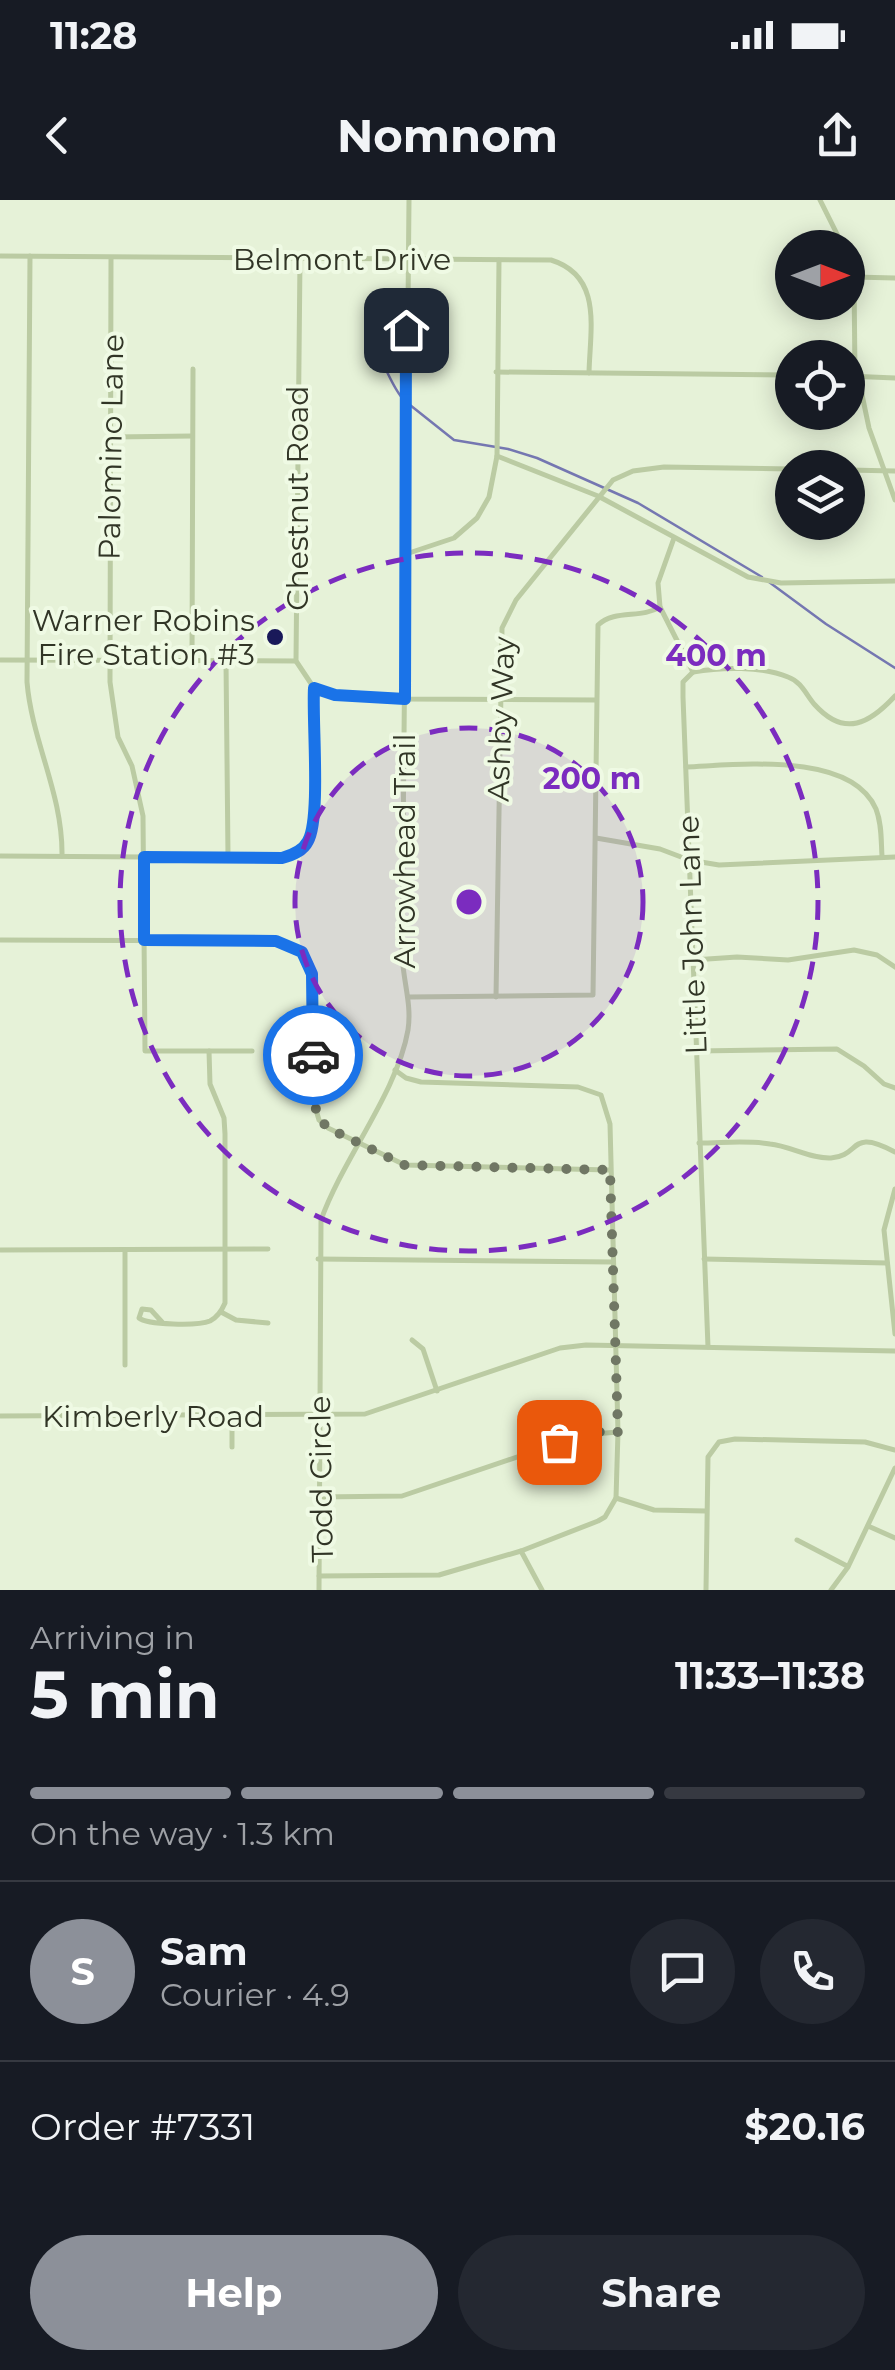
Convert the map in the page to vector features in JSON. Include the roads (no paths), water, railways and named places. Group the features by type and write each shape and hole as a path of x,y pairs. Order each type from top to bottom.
{"street":[{"name":"Arrowhead Trail","path":"409,200 402,954 402,980 409,997 593,996 598,625 608,617 651,613 660,607"},
{"path":"820,200 835,230"},
{"name":"Belmont Drive","path":"0,256 551,260 566,264 582,278 588,293 589,373"},
{"path":"30,256 26,660 30,713 55,790 62,856"},
{"name":"Palomino Lane","path":"111,258 110,662 118,737 140,790 145,1051 209,1051"},
{"name":"Chestnut Road","path":"296,661 300,258"},
{"path":"406,554 454,538 476,518 489,496 497,456 499,260"},
{"path":"865,277 895,278"},
{"path":"192,660 193,369"},
{"path":"496,372 775,376"},
{"path":"865,377 895,378"},
{"path":"865,415 895,500"},
{"path":"113,438 192,436"},
{"path":"497,456 598,496 731,569 765,581 895,581"},
{"name":"Ashby Way","path":"496,997 499,698 504,621 516,600 598,496 621,475 647,468 775,469"},
{"path":"865,470 895,471"},
{"path":"674,538 658,584 660,607 693,672 766,671 792,678 828,716 849,724 859,725 871,719 895,697"},
{"path":"0,660 296,661 314,688 313,819 308,843 295,854 282,858 0,856"},
{"path":"226,662 228,856"},
{"name":"Little John Lane","path":"693,672 684,682 708,1348"},
{"path":"314,688 335,695 405,699 596,700"},
{"path":"686,767 776,765 831,773 850,781 876,810 882,857"},
{"path":"596,838 718,864 895,857"},
{"path":"0,940 276,941 302,952 312,974 314,1110 328,1128 404,1165 610,1170"},
{"path":"693,960 788,960 854,950 877,955 895,968"},
{"name":"Todd Circle","path":"409,997 407,1033 395,1070 321,1220 319,1576 440,1574 521,1551 605,1517 616,1498"},
{"path":"697,1051 837,1048 895,1088"},
{"path":"125,1314 139,1316 146,1323 198,1323 210,1321 221,1312 226,1291 226,1134 210,1084 209,1051 252,1051"},
{"path":"395,1070 421,1082 553,1085 592,1089 601,1095 607,1108 610,1170 618,1432 616,1498 654,1510 706,1511"},
{"path":"699,1143 764,1143 828,1158 869,1141 895,1152"},
{"path":"895,1189 884,1230 895,1334"},
{"path":"0,1250 268,1249"},
{"path":"125,1250 125,1366"},
{"path":"704,1259 887,1263"},
{"path":"318,1260 613,1262"},
{"path":"139,1316 146,1308 162,1322"},
{"path":"221,1312 236,1320 268,1323"},
{"path":"412,1340 423,1348 437,1391"},
{"name":"Kimberly Road","path":"0,1416 364,1414 560,1348 895,1351"},
{"path":"232,1416 232,1447"},
{"path":"319,1497 402,1496 582,1434 618,1432"},
{"path":"706,1590 708,1457 719,1442 865,1442 895,1450"},
{"path":"831,1590 848,1566 895,1468"},
{"path":"868,1526 895,1538"},
{"path":"797,1540 848,1566"},
{"path":"521,1551 542,1590"},
{"path":"319,1576 319,1590"}],"waterway":[{"path":"374,346 404,400"},
{"path":"410,405 454,440 537,458 638,503 762,577"},
{"path":"769,582 895,668"}],"place":[{"name":"Warner Robins Fire Station #3","path":"275,637"}]}
